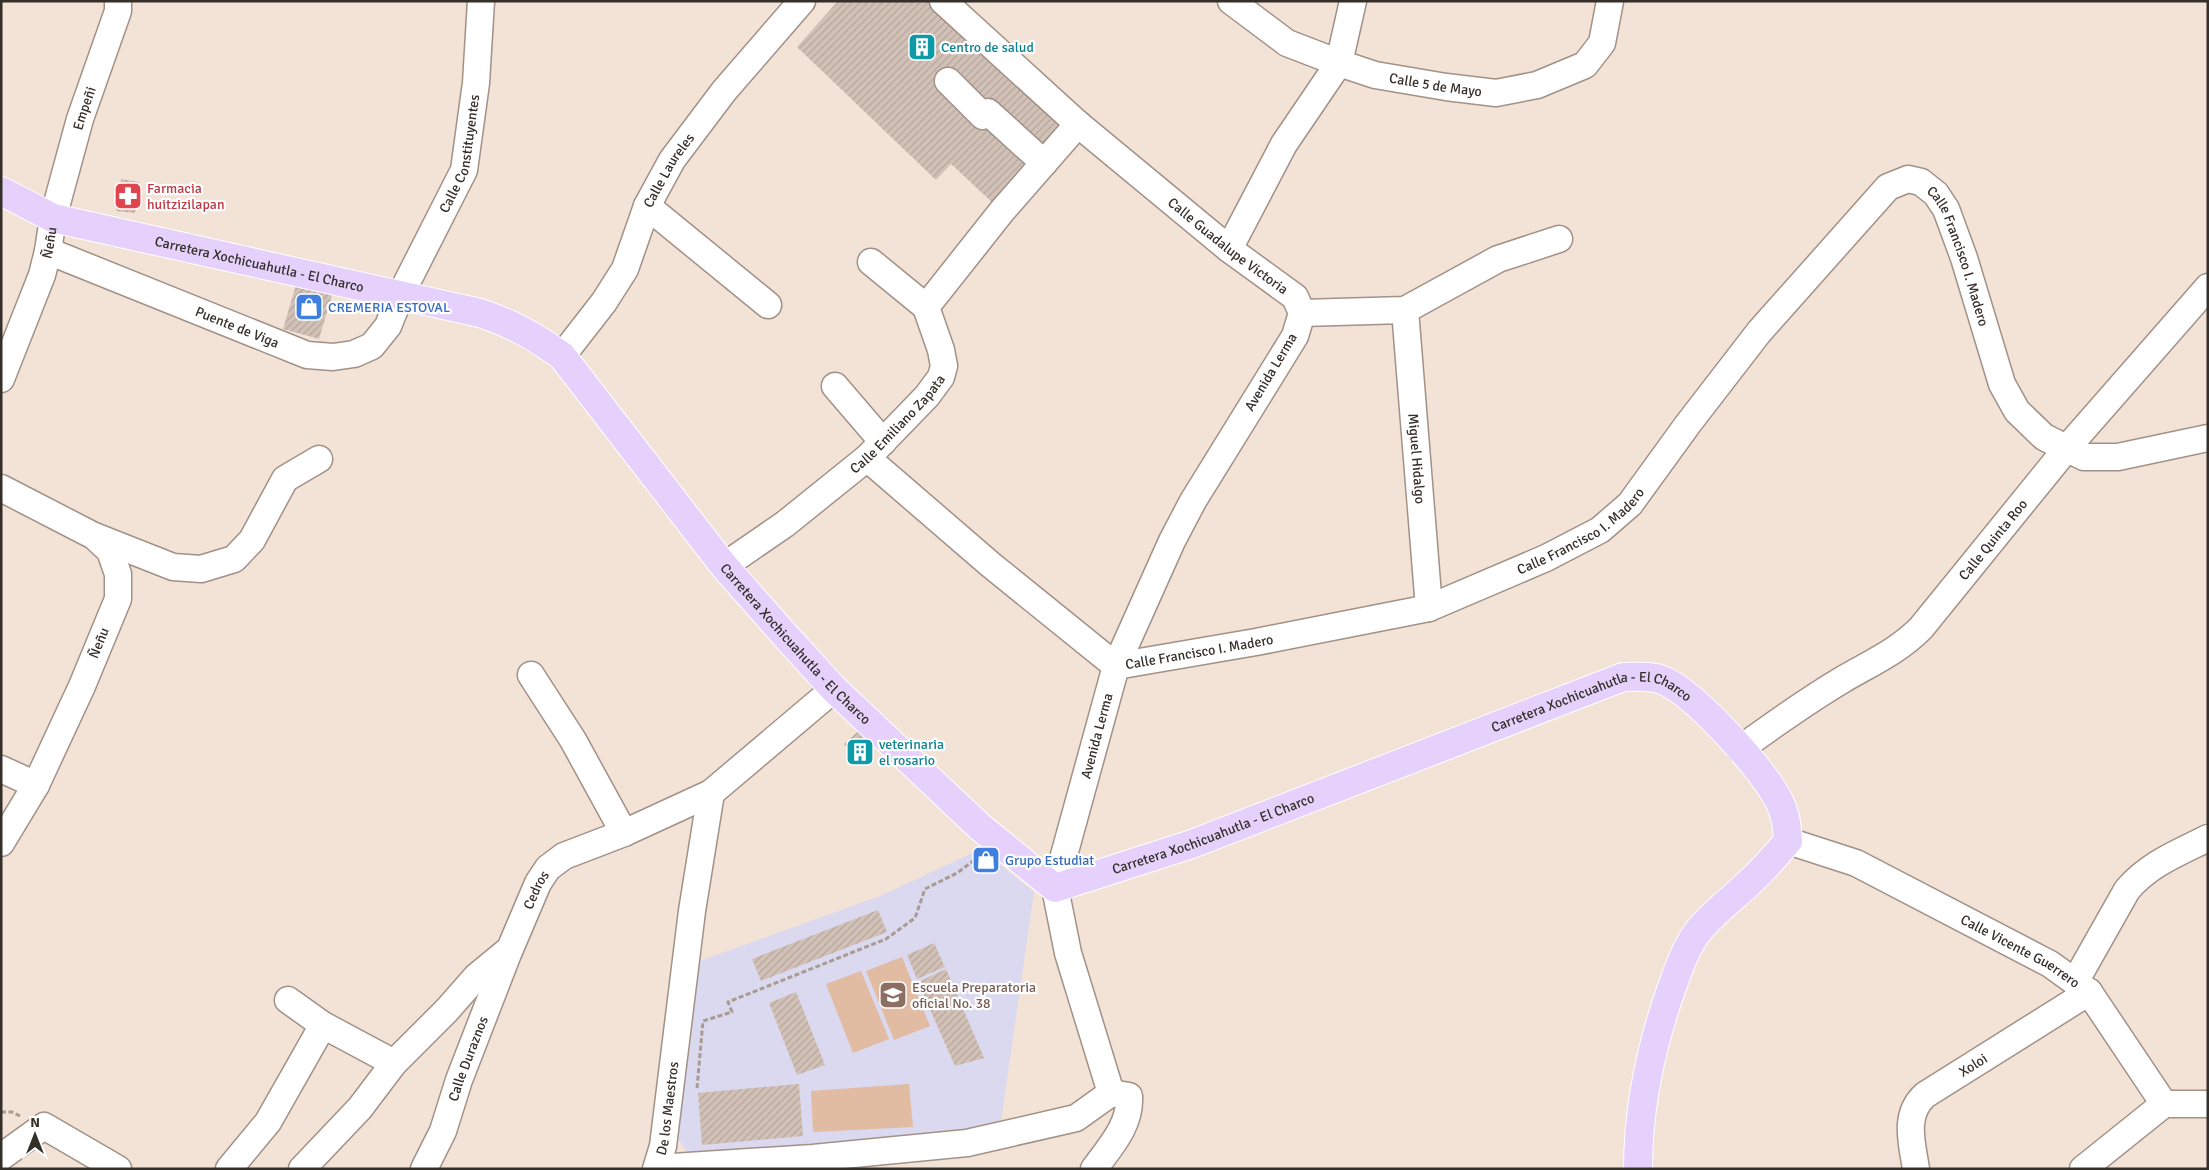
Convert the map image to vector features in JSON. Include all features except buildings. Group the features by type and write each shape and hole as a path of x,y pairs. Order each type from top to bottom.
{"main road":[{"name":"Carretera Xochicuahutla - El Charco","path":"3,195 53,218 480,313 532,334 562,356 724,566 834,689 1000,843 1055,888 1192,844 1623,677 1645,676 1663,680 1701,708 1740,749 1780,804 1786,818 1788,841"},
{"path":"1638,1169 1638,1130 1644,1089 1663,1013 1687,949 1699,930 1722,906 1754,879 1788,841"}],"street":[{"name":"Empeñi","path":"53,218 80,119 118,11 118,1"},
{"name":"Calle Constituyentes","path":"401,294 464,170 476,83 482,1"},
{"name":"Calle Laureles","path":"562,356 604,302 625,269 647,206 672,160 695,128 802,1"},
{"name":"Calle Guadalupe Victoria","path":"943,1 1078,124 1229,250 1295,297 1302,313"},
{"name":"Calle 5 de Mayo","path":"1231,1 1287,43 1339,63 1374,75 1496,92 1537,85 1585,65 1602,43 1610,1"},
{"path":"1229,250 1284,144 1339,63 1353,1"},
{"path":"948,81 983,116 988,112 1044,163"},
{"path":"871,262 926,308 1002,211 1078,124"},
{"name":"Calle Francisco I. Madero","path":"835,386 875,450 991,564 1116,666 1256,642 1429,608 1546,558 1600,530 1630,504 1688,424 1759,332 1888,187 1908,179 1922,182 1936,194 1946,209 1964,258 2002,384 2017,411 2044,436 2084,457 2118,457 2208,438"},
{"path":"647,206 768,305"},
{"name":"Ñeñu","path":"1,379 42,275 53,218"},
{"path":"1302,313 1405,310 1498,258 1559,239"},
{"name":"Puente de Viga","path":"48,251 308,355 333,357 354,354 372,346 388,326 401,294"},
{"name":"Calle Quinta Roo","path":"1740,749 1842,681 1906,644 1922,628 2067,448 2208,287"},
{"name":"Calle Emiliano Zapata","path":"724,566 785,524 875,450 927,396 941,377 944,366 941,350 926,308"},
{"name":"Miguel Hidalgo","path":"1405,310 1429,608"},
{"name":"Avenida Lerma","path":"1111,1093 1068,953 1055,888 1116,666 1172,541 1193,501 1295,336 1302,313"},
{"path":"94,536 173,567 201,569 234,559 252,540 285,479 319,458"},
{"name":"Ñeñu","path":"1,488 94,536 110,551 118,574 118,599 66,722 36,785 1,843"},
{"path":"531,675 577,747 624,833"},
{"name":"Cedros","path":"302,1169 360,1108 394,1064 447,1010 476,977 510,949 538,883 548,868 564,856 624,833 711,793 834,689"},
{"path":"1,768 36,785"},
{"name":"De los Maestros","path":"711,793 691,921 663,1146 656,1168 813,1158 967,1143 1076,1118 1111,1093"},
{"path":"2082,987 2127,890 2137,878 2163,860 2208,838"},
{"name":"Calle Vicente Guerrero","path":"1788,841 1856,863 2050,964 2082,987 2164,1104"},
{"name":"Calle Duraznos","path":"424,1169 443,1131 459,1080 510,949"},
{"name":"Xoloi","path":"1916,1169 1910,1133 1912,1114 1917,1102 2082,987"},
{"path":"288,1000 323,1025 394,1064"},
{"path":"228,1169 268,1122 323,1025"},
{"path":"1094,1169 1121,1132 1129,1110 1129,1096 1111,1093"},
{"path":"2083,1169 2164,1104 2208,1104"},
{"path":"1,1157 44,1126 118,1169"}],"path":[{"path":"697,1088 703,1021 732,1012 728,1002 886,939 915,918 926,889 1000,843"}],"shaded area":[{"path":"981,849 1034,892 1000,1128 689,1154 674,1134 697,962 880,896"},
{"path":"902,957 930,1026 894,1040 866,971"},
{"path":"861,971 889,1039 853,1053 826,984"},
{"path":"909,1084 913,1127 813,1132 811,1091"}],"place":[{"name":"Centro de salud","path":"922,47"},
{"name":"Farmacia huitzizilapan","path":"128,196"},
{"name":"CREMERIA ESTOVAL","path":"309,307"},
{"name":"veterinaria el rosario","path":"860,752"},
{"name":"Grupo Estudiat","path":"986,860"},
{"name":"Escuela Preparatoria oficial No. 38","path":"893,995"}]}
